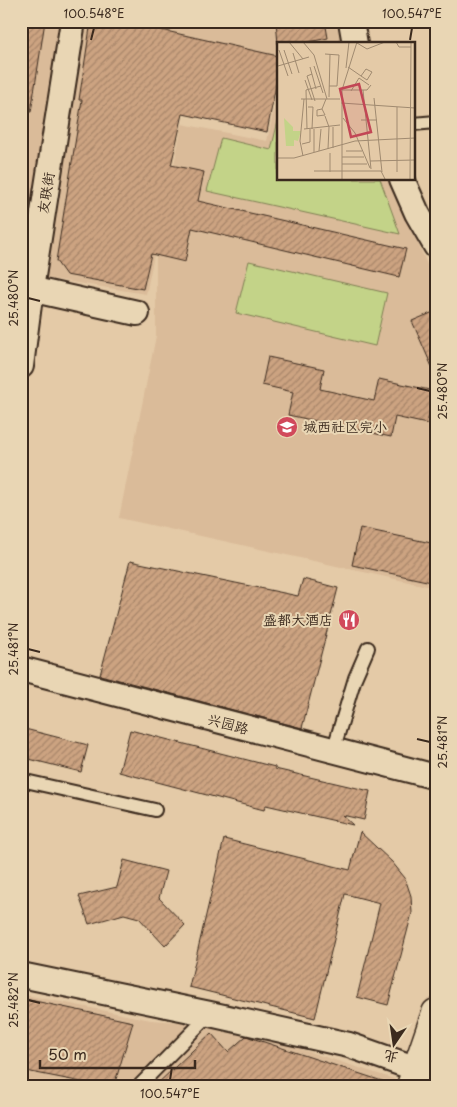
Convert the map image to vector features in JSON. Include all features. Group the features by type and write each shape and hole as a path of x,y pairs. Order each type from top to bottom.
{"highway":[{"path":"414,1077 436,1013"}],"street":[{"name":"友联街","path":"21,366 26,288 73,21"},
{"path":"352,21 354,42"},
{"path":"402,180 436,246"},
{"path":"26,288 137,313"},
{"name":"兴园路","path":"21,669 436,777"},
{"path":"21,976 210,1014 349,1045 414,1077"}],"lane":[{"path":"414,124 436,122"},
{"path":"332,751 355,678 368,648"},
{"path":"21,780 155,810"},
{"path":"139,1086 210,1014"}],"shaded area":[{"path":"21,21 338,21 342,42 277,42 277,79 267,132 183,114 146,294 21,274"},
{"name":"城西社区完小","path":"277,95 277,180 390,180 436,285 436,588 119,518 156,336 156,256 182,124 267,141"},
{"path":"21,994 151,1020 225,1025 397,1080 395,1086 21,1086"}],"green space":[{"path":"277,125 277,180 380,180 400,234 207,191 221,138 271,150"},
{"path":"249,261 387,293 375,346 236,313"}],"building":[{"path":"21,21 45,21 31,112 21,111"},
{"path":"91,21 121,21 277,56 277,79 267,132 183,114 171,165 204,172 198,201 406,249 399,277 192,228 185,262 151,254 143,289 66,275 56,261 82,100 79,100"},
{"path":"276,21 325,21 328,38 309,42 278,42"},
{"path":"436,311 436,376 412,321"},
{"path":"268,357 324,369 320,389 374,401 379,379 434,391 427,424 395,417 391,437 288,415 293,392 262,385"},
{"path":"360,528 436,544 436,583 352,565"},
{"path":"130,561 298,596 303,579 338,588 302,728 100,675"},
{"path":"21,728 88,745 81,772 21,757"},
{"path":"130,730 275,767 275,769 370,791 364,820 342,815 353,825 266,805 264,810 119,772"},
{"path":"360,832 392,862 405,878 411,896 412,913 388,1005 357,997 380,903 345,894 315,1018 189,987 224,839 350,870"},
{"path":"124,860 166,871 159,898 185,925 165,946 139,918 124,914 89,924 79,896 117,887"},
{"path":"21,998 133,1022 114,1086 102,1086 21,1070"},
{"path":"211,1033 228,1052 246,1036 388,1083 387,1086 155,1086"}],"place":[{"name":"城西社区完小","path":"287,427"},
{"name":"盛都大酒店","path":"349,620"}]}
